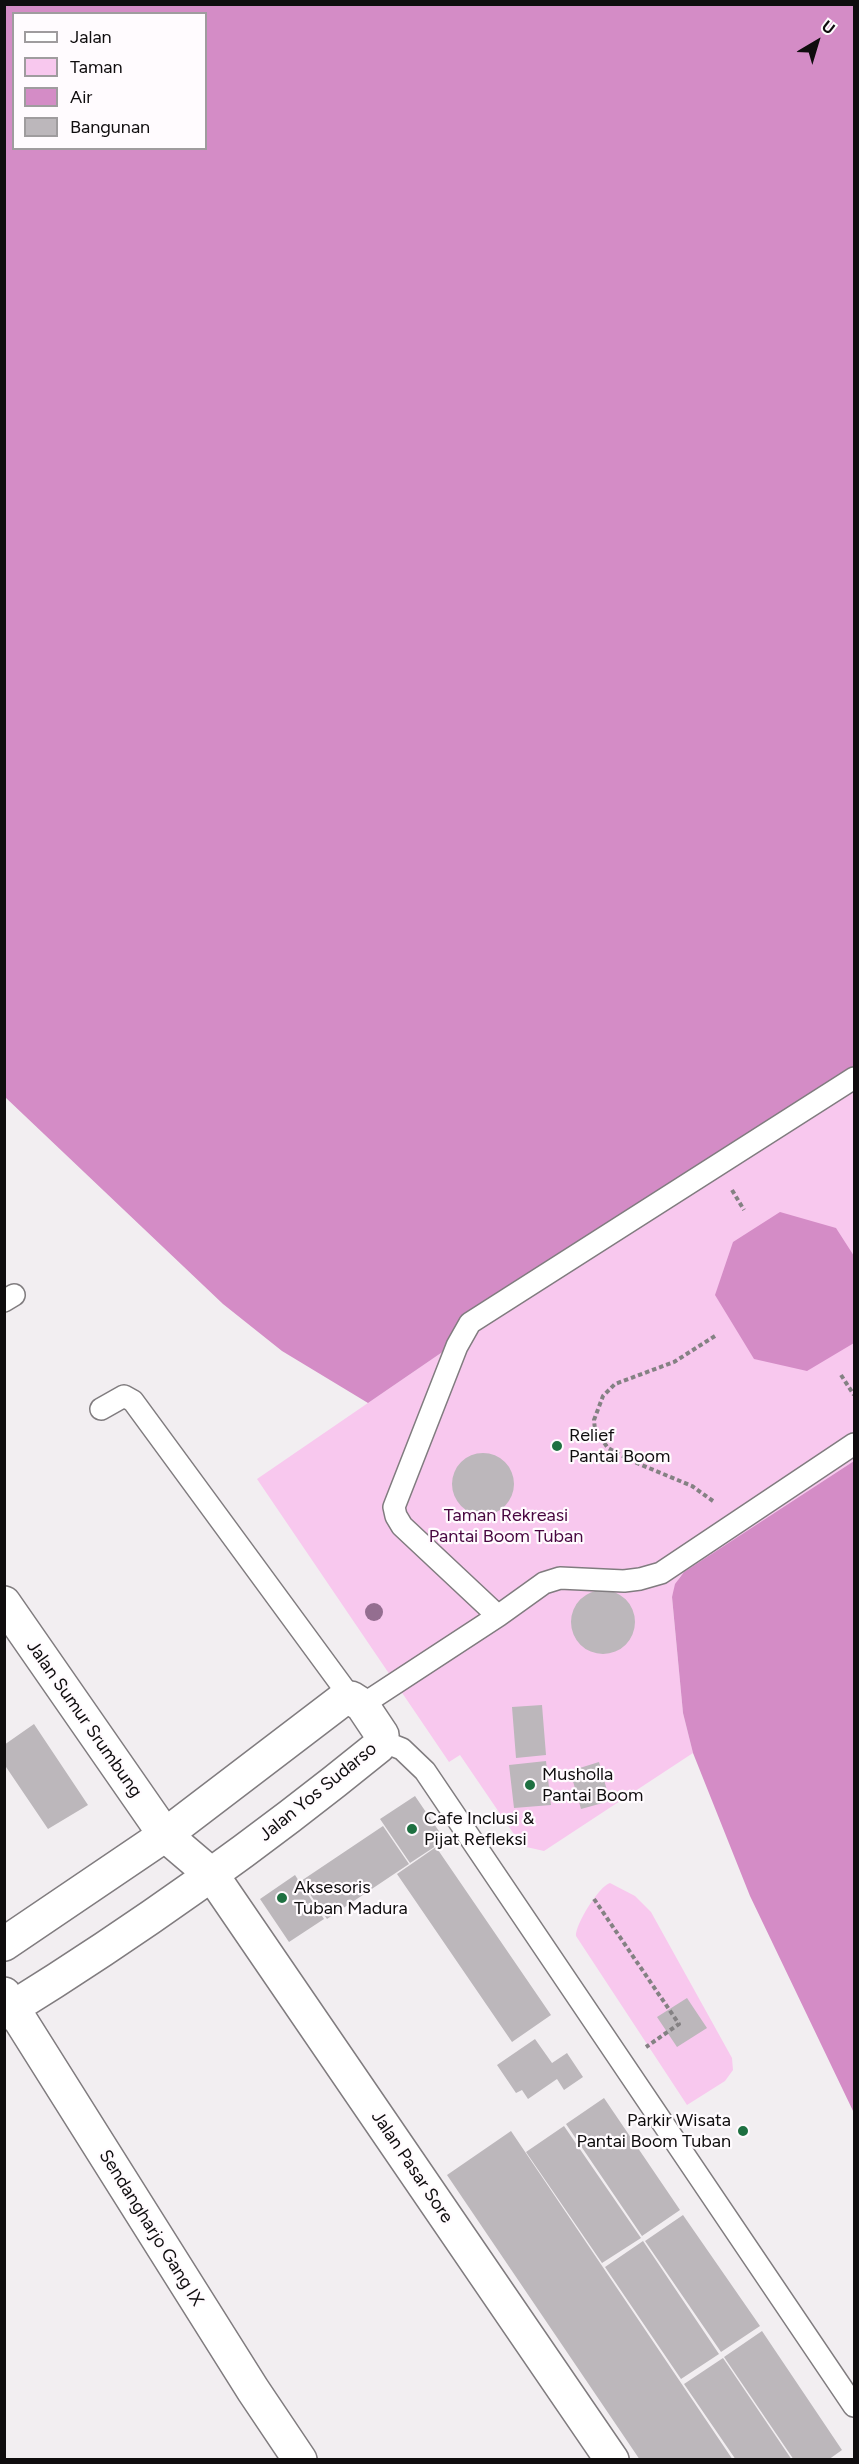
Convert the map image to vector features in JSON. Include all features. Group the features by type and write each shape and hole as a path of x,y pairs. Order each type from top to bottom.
{"street":[{"name":"Jalan Sumur Srumbung","path":"4,1603 165,1835 212,1875"},
{"name":"Jalan Yos Sudarso","path":"7,2005 174,1903 351,1768 382,1741 380,1730 357,1702"},
{"path":"4,1944 165,1835 338,1703 357,1702"},
{"name":"Jalan Pasar Sore","path":"212,1875 612,2460"},
{"name":"Sendangharjo Gang IX","path":"7,2005 252,2390 300,2460"}],"lane":[{"path":"498,1616 402,1526 394,1507 464,1330 476,1318 855,1078"},
{"path":"101,1409 121,1397 128,1397 133,1401 357,1702 498,1616 544,1583 560,1578 630,1580 661,1573 855,1444"},
{"path":"382,1741 402,1749 425,1771 855,2406"}],"path":[{"path":"715,1336 674,1362 615,1384 603,1396 594,1420 595,1430 608,1448 632,1461 692,1486 720,1508"},
{"path":"841,1374 855,1395"},
{"path":"594,1899 679,2024 647,2046"}],"green space":[{"name":"Taman Rekreasi Pantai Boom Tuban","path":"854,1070 854,1461 679,1578 672,1597 683,1713 693,1753 544,1851 522,1846 460,1755 449,1762 257,1479"},
{"path":"610,1883 635,1896 651,1912 732,2058 733,2070 725,2081 687,2105 576,1936 579,1924 588,1907 600,1891"}],"water":[{"path":"4,5 854,5 854,1070 368,1403 282,1351 223,1304 5,1097"},
{"path":"780,1212 836,1228 854,1256 854,1343 807,1371 754,1359 715,1295 733,1242"},
{"path":"854,1461 854,2113 750,1896 693,1753 683,1713 672,1597 675,1584 684,1572"}],"building":[{"path":"477,1453 489,1453 505,1462 512,1472 514,1484 512,1496 505,1506 489,1515 477,1515 466,1510 457,1501 452,1490 452,1478 457,1467 466,1458"},
{"path":"603,1590 621,1596 629,1604 635,1622 629,1640 621,1648 603,1654 585,1648 577,1640 571,1622 577,1604 585,1596"},
{"path":"542,1705 546,1755 516,1758 512,1707"},
{"path":"34,1724 88,1805 48,1829 4,1764 4,1745"},
{"name":"Musholla Pantai Boom","path":"546,1761 551,1805 514,1808 509,1765"},
{"path":"599,1762 610,1801 581,1809 570,1771"},
{"name":"Cafe Inclusi & Pijat Refleksi","path":"415,1796 445,1840 410,1863 380,1819"},
{"path":"383,1826 409,1864 327,1919 301,1881"},
{"path":"436,1847 551,2015 512,2042 397,1874"},
{"path":"295,1875 324,1919 289,1942 260,1899"},
{"path":"687,1998 707,2028 677,2047 657,2017"},
{"path":"535,2039 552,2063 567,2053 583,2077 564,2090 557,2079 528,2099 522,2090 516,2093 497,2065"},
{"path":"604,2098 680,2210 642,2236 566,2124"},
{"path":"564,2126 641,2238 602,2263 526,2152"},
{"path":"511,2131 733,2460 640,2460 447,2175"},
{"path":"683,2215 760,2326 721,2352 645,2241"},
{"path":"643,2241 719,2354 681,2379 605,2267"},
{"path":"762,2331 842,2450 828,2460 794,2460 724,2357"},
{"path":"723,2358 792,2460 736,2460 684,2384"}],"place":[{"name":"Relief Pantai Boom","path":"557,1446"},
{"name":"Musholla Pantai Boom","path":"530,1785"},
{"name":"Cafe Inclusi & Pijat Refleksi","path":"412,1829"},
{"name":"Aksesoris Tuban Madura","path":"282,1898"},
{"name":"Parkir Wisata Pantai Boom Tuban","path":"743,2131"}]}
